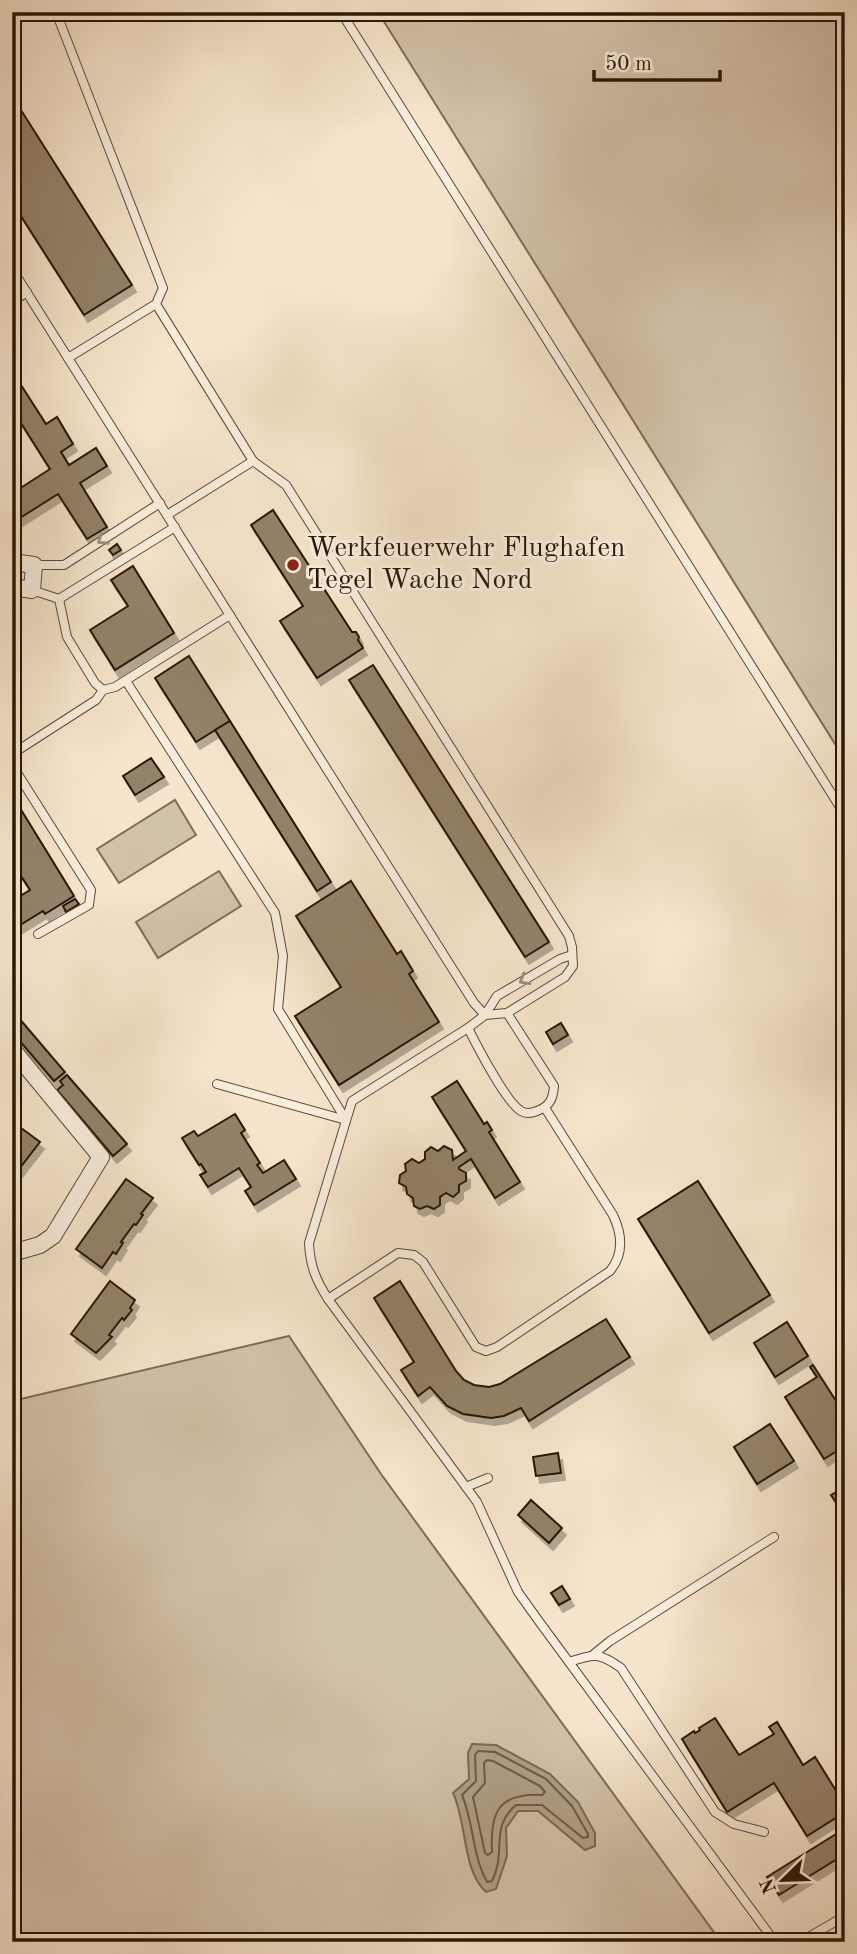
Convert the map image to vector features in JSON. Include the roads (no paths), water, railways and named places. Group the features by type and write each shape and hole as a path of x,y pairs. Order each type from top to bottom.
{"street":[{"path":"12,562 34,565 32,590 12,587"},
{"path":"12,1049 101,1157 53,1236 40,1245 12,1253"}],"lane":[{"path":"56,12 163,288 156,304 68,358"},
{"path":"341,12 845,815"},
{"path":"12,269 474,1003 485,1016"},
{"path":"12,302 27,292"},
{"path":"156,304 253,461 286,485 569,936 573,966 565,977 507,1013 485,1016"},
{"path":"167,515 253,461"},
{"path":"34,565 64,565 160,503"},
{"path":"59,599 175,527"},
{"path":"32,590 59,599"},
{"path":"59,599 66,637 95,683 103,690 109,690 126,681 230,615"},
{"path":"126,681 275,913 283,956 278,1009 346,1120"},
{"path":"12,754 96,699 103,690"},
{"path":"12,765 92,890 89,905 38,934"},
{"path":"572,955 560,959 498,996 485,1016 352,1101 309,1243 309,1263 328,1299 477,1502 518,1592 775,1942"},
{"path":"468,1028 507,1095 522,1111 531,1113 545,1108 553,1100 554,1086 507,1013"},
{"path":"217,1084 346,1120"},
{"path":"328,1299 398,1253 414,1255 423,1262 476,1346 486,1351 497,1347 610,1271 617,1263 621,1248 620,1229 545,1108"},
{"path":"466,1487 488,1478"},
{"path":"569,1662 594,1654 610,1641 775,1537"},
{"path":"594,1654 621,1668 715,1812 734,1824 764,1832"},
{"path":"800,1942 845,1916"}],"water":[{"path":"472,1744 496,1745 550,1774 578,1802 595,1833 595,1846 585,1850 538,1811 518,1811 506,1828 507,1856 496,1889 486,1892 478,1883 469,1859 453,1793 469,1779 468,1753"}],"place":[{"name":"Werkfeuerwehr Flughafen Tegel Wache Nord","path":"293,565"}]}
